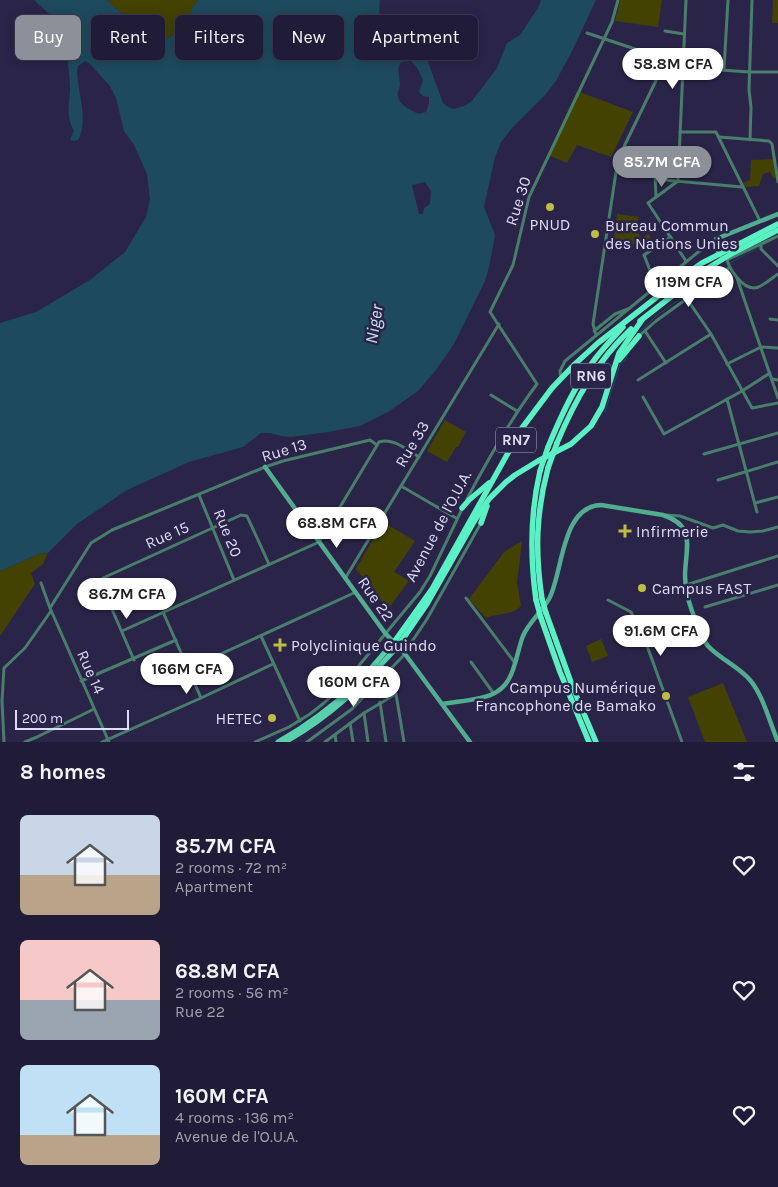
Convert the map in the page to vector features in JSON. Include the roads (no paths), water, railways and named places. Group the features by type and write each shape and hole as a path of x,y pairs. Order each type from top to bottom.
{"highway":[{"name":"RN6","path":"539,599 538,517 548,468 572,410 593,374 607,354 642,320 705,270 778,224"},
{"name":"RN6","path":"539,599 531,568 531,545 532,516 540,471 561,416 582,378 596,358 633,317 689,272 723,258 778,230"},
{"name":"RN7","path":"396,644 432,589 522,428 536,408 561,378 598,343 633,317"},
{"name":"RN7","path":"396,644 428,604 475,520 489,499 515,475 571,444 590,426 602,407 614,366 623,346 642,320"},
{"path":"614,366 639,336"},
{"path":"462,508 492,481"},
{"path":"481,523 489,499"},
{"path":"539,599 560,672 590,742"},
{"path":"543,616 596,742"}],"main road":[{"name":"RN7","path":"278,742 294,733 338,700 396,644"},
{"name":"RN7","path":"285,742 334,709 370,677 396,644"}],"street":[{"name":"Rue 30","path":"537,384 490,312 513,265 530,197 612,22 618,0"},
{"path":"678,181 686,0"},
{"path":"724,69 728,0"},
{"path":"750,140 749,72 752,0"},
{"path":"665,31 684,34"},
{"path":"587,33 683,66"},
{"path":"595,334 593,324 618,159 666,60"},
{"path":"707,69 778,72"},
{"path":"680,132 714,131 719,137 760,221"},
{"path":"719,137 769,141 772,144 778,182"},
{"path":"618,159 655,174 659,178 742,187"},
{"path":"655,174 656,197"},
{"path":"678,181 648,203 687,261"},
{"path":"561,378 560,371 566,361 595,334 631,308 716,239 778,214"},
{"path":"723,258 778,236"},
{"path":"651,273 644,255 670,237"},
{"path":"716,239 716,248 729,268 737,278 751,288 755,288 778,274"},
{"path":"761,244 761,249 778,266"},
{"path":"639,336 729,268"},
{"path":"737,278 778,398"},
{"path":"687,299 711,334 752,408 778,403"},
{"path":"770,319 778,320"},
{"name":"Rue 33","path":"346,578 499,324"},
{"path":"645,331 666,363"},
{"path":"638,380 711,334"},
{"path":"727,364 761,347 778,348"},
{"path":"643,396 664,434 742,391 770,373"},
{"path":"772,379 778,380"},
{"name":"Avenue de l'O.U.A.","path":"255,742 300,721 342,686 410,604 430,576 456,518 496,444 516,411 537,384"},
{"path":"492,395 516,411"},
{"path":"727,399 757,512"},
{"path":"704,454 778,433"},
{"name":"Rue 13","path":"4,742 2,701 4,668 25,648 91,543 112,530 265,467 370,440 376,445"},
{"path":"134,660 122,630 319,542 379,442 387,440 394,442 418,457"},
{"path":"718,480 778,462"},
{"name":"Rue 22","path":"265,467 385,633 404,653 470,742"},
{"path":"402,486 456,518"},
{"name":"Rue 20","path":"199,495 234,580"},
{"path":"755,503 778,497"},
{"path":"443,704 494,694 504,686 515,663 528,625 549,599 569,535 577,516 583,511 594,506 680,516 713,528 723,525 750,532 778,527"},
{"name":"Rue 15","path":"122,630 101,584 103,578 212,528 242,515 247,516 268,564"},
{"path":"662,515 677,521 687,535 686,585 689,604 701,634 709,646 751,680 758,691 778,742"},
{"path":"307,742 352,709 404,653 426,619 481,523"},
{"path":"686,585 778,556"},
{"name":"Rue 14","path":"41,583 81,682 108,740"},
{"path":"705,607 778,585"},
{"path":"188,669 356,592"},
{"path":"466,598 515,663"},
{"path":"608,600 631,612 646,642 682,742"},
{"path":"163,612 201,698"},
{"path":"646,642 684,630"},
{"path":"261,636 300,721"},
{"path":"81,682 176,640"},
{"path":"471,662 494,694"},
{"path":"102,742 273,664"},
{"path":"325,742 380,702 396,694 404,742"},
{"path":"380,702 386,742"},
{"path":"25,742 37,738 94,709"},
{"path":"364,713 368,742"},
{"path":"350,723 353,742"},
{"path":"464,742 465,734"},
{"path":"335,735 336,742"}],"water":[{"name":"Niger","path":"34,0 107,0 121,13 128,15 91,15 91,60 165,60 165,39 175,34 175,60 263,60 263,15 190,15 191,10 198,0 380,0 379,15 354,15 354,60 427,60 443,103 454,109 472,101 497,68 507,43 520,35 538,8 541,0 596,0 556,81 501,142 495,157 484,207 495,235 485,281 454,344 436,370 418,391 388,412 360,426 291,437 261,433 243,447 189,462 127,490 77,524 48,553 39,554 0,571 0,323 36,312 90,280 125,252 146,217 150,199 147,174 134,145 124,131 116,98 110,86 85,61 78,66 77,71 83,114 82,131 79,139 70,140 74,131 69,116 70,83 67,60 81,60 81,15 50,15","holes":["411,61 418,69 423,80 419,92 423,96 429,97 426,112 419,114 404,106 398,96 400,85 398,70 401,62","425,182 431,191 430,204 424,208 423,214 419,214 412,185"]}],"waterway":[{"path":"763,245 771,241"},
{"path":"730,263 760,247"},
{"path":"634,338 657,315 727,266"},
{"path":"605,412 620,364 625,360 628,353"}],"place":[{"name":"PNUD","path":"550,207"},
{"name":"Bureau Commun des Nations Unies","path":"595,234"},
{"name":"Infirmerie","path":"625,531"},
{"name":"Campus FAST","path":"642,588"},
{"name":"Polyclinique Guindo","path":"280,645"},
{"name":"Campus Numérique Francophone de Bamako","path":"666,696"},
{"name":"HETEC","path":"272,718"}]}
